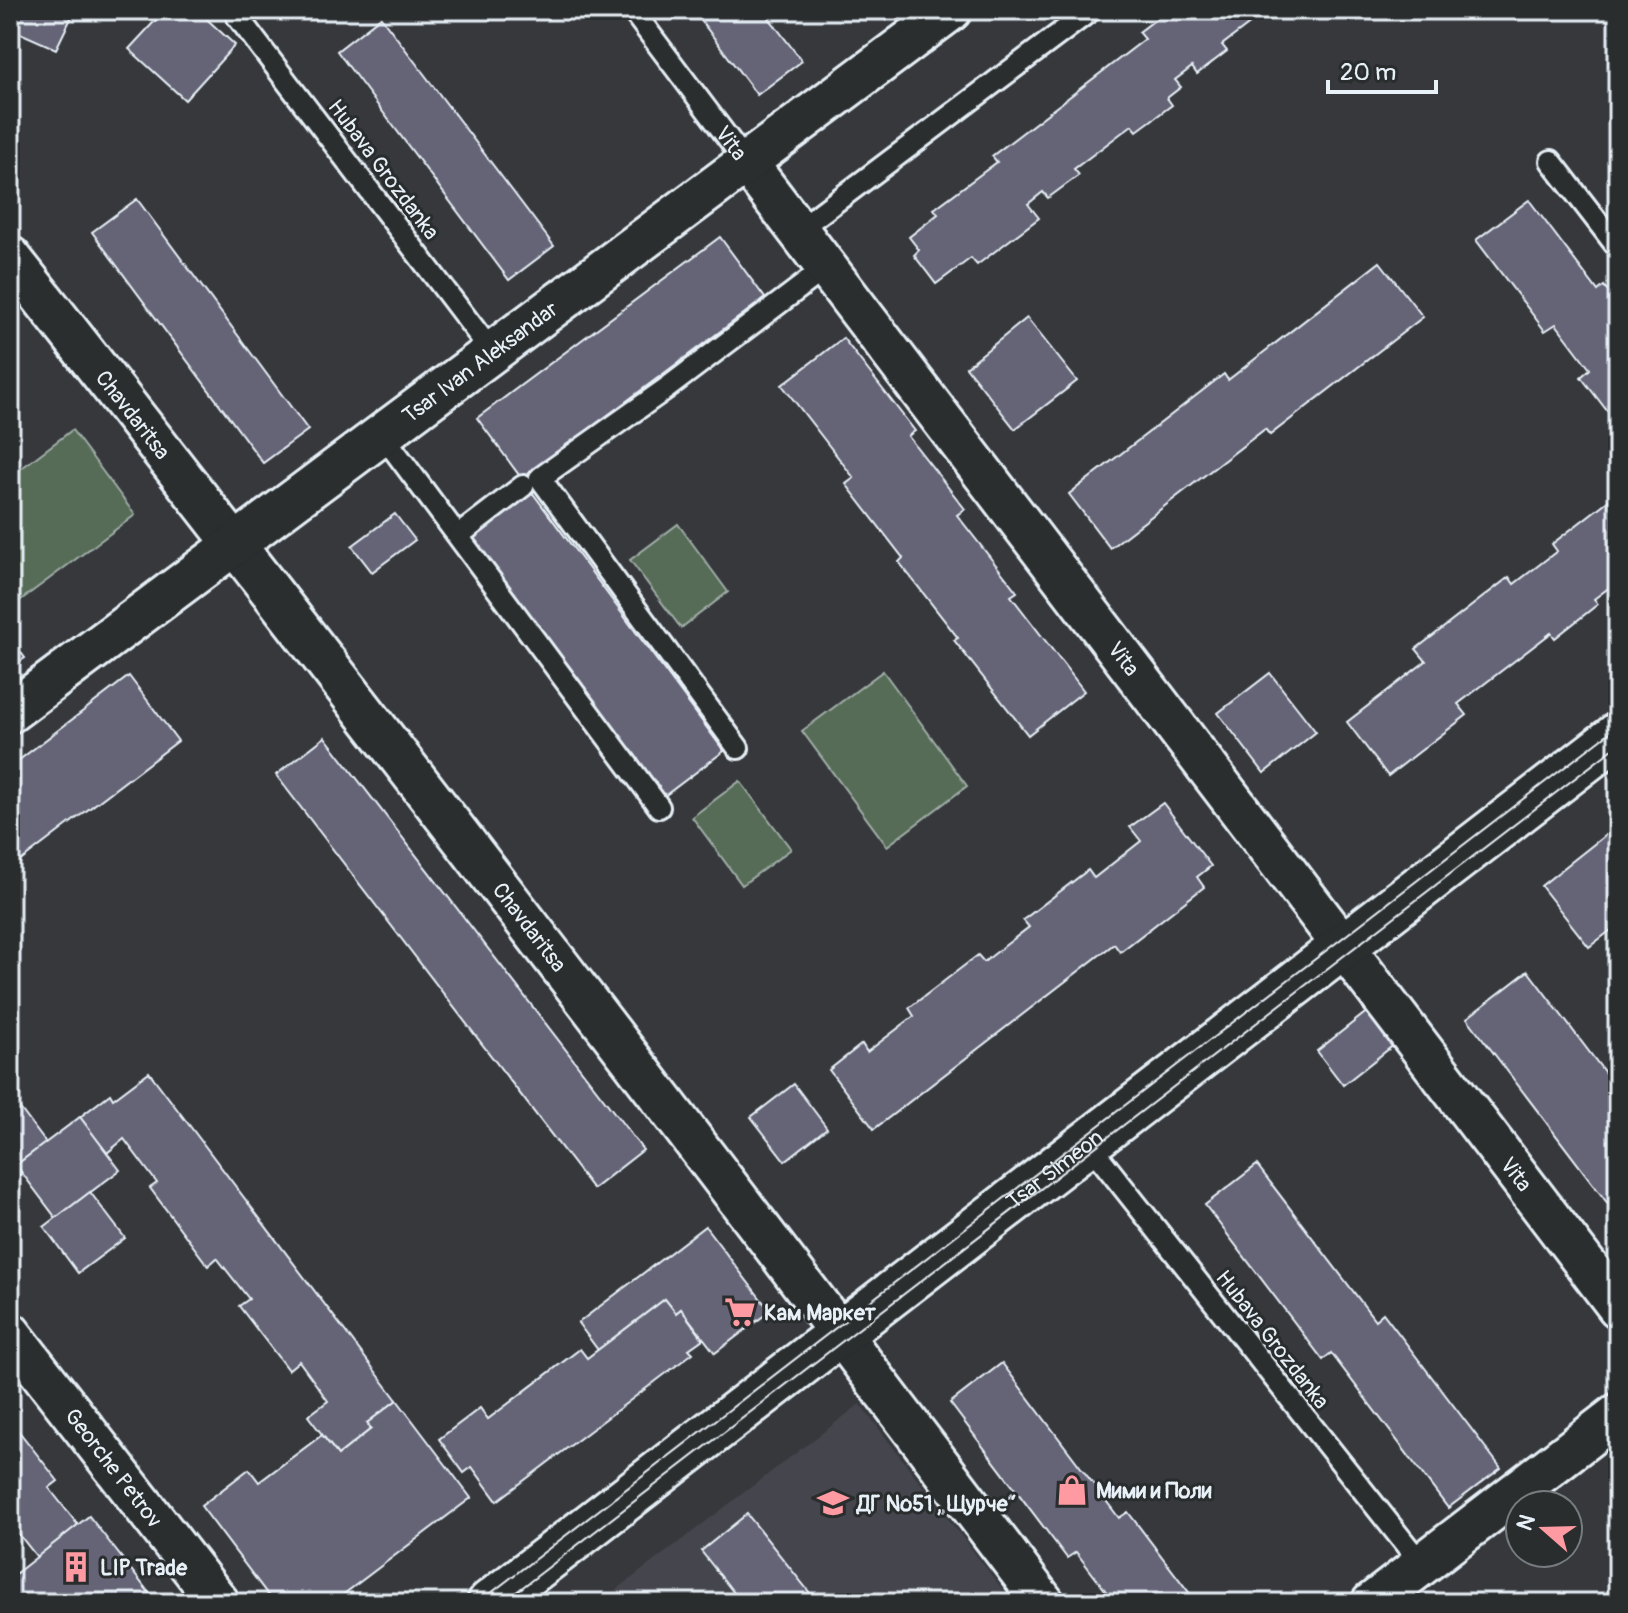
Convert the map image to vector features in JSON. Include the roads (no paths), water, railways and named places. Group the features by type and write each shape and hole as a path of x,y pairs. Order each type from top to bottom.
{"street":[{"name":"Tsar Ivan Aleksandar","path":"10,712 951,10"},
{"name":"Vita","path":"746,162 1618,1307"},
{"name":"Chavdaritsa","path":"10,257 235,544 841,1333 1044,1603"},
{"name":"Tsar Simeon","path":"490,1603 1344,948 1614,747"},
{"name":"Georche Petrov","path":"10,1333 219,1603"},
{"path":"1372,1603 1618,1414"}],"lane":[{"name":"Vita","path":"632,10 746,162"},
{"path":"798,230 1091,10"},
{"name":"Hubava Grozdanka","path":"241,13 492,352"},
{"path":"1551,161 1618,248"},
{"path":"738,748 540,478 667,388 827,267"},
{"path":"382,434 659,807"},
{"path":"459,535 523,486"},
{"name":"Hubava Grozdanka","path":"1088,1143 1422,1565"}],"tram line":[{"path":"478,1603 1618,726"},
{"path":"502,1603 1618,745"}],"place":[{"name":"Кам Маркет","path":"740,1312"},
{"name":"Мими и Поли","path":"1072,1490"},
{"name":"ДГ №51 „Щурче“","path":"833,1503"},
{"name":"LIP Trade","path":"76,1567"}]}
